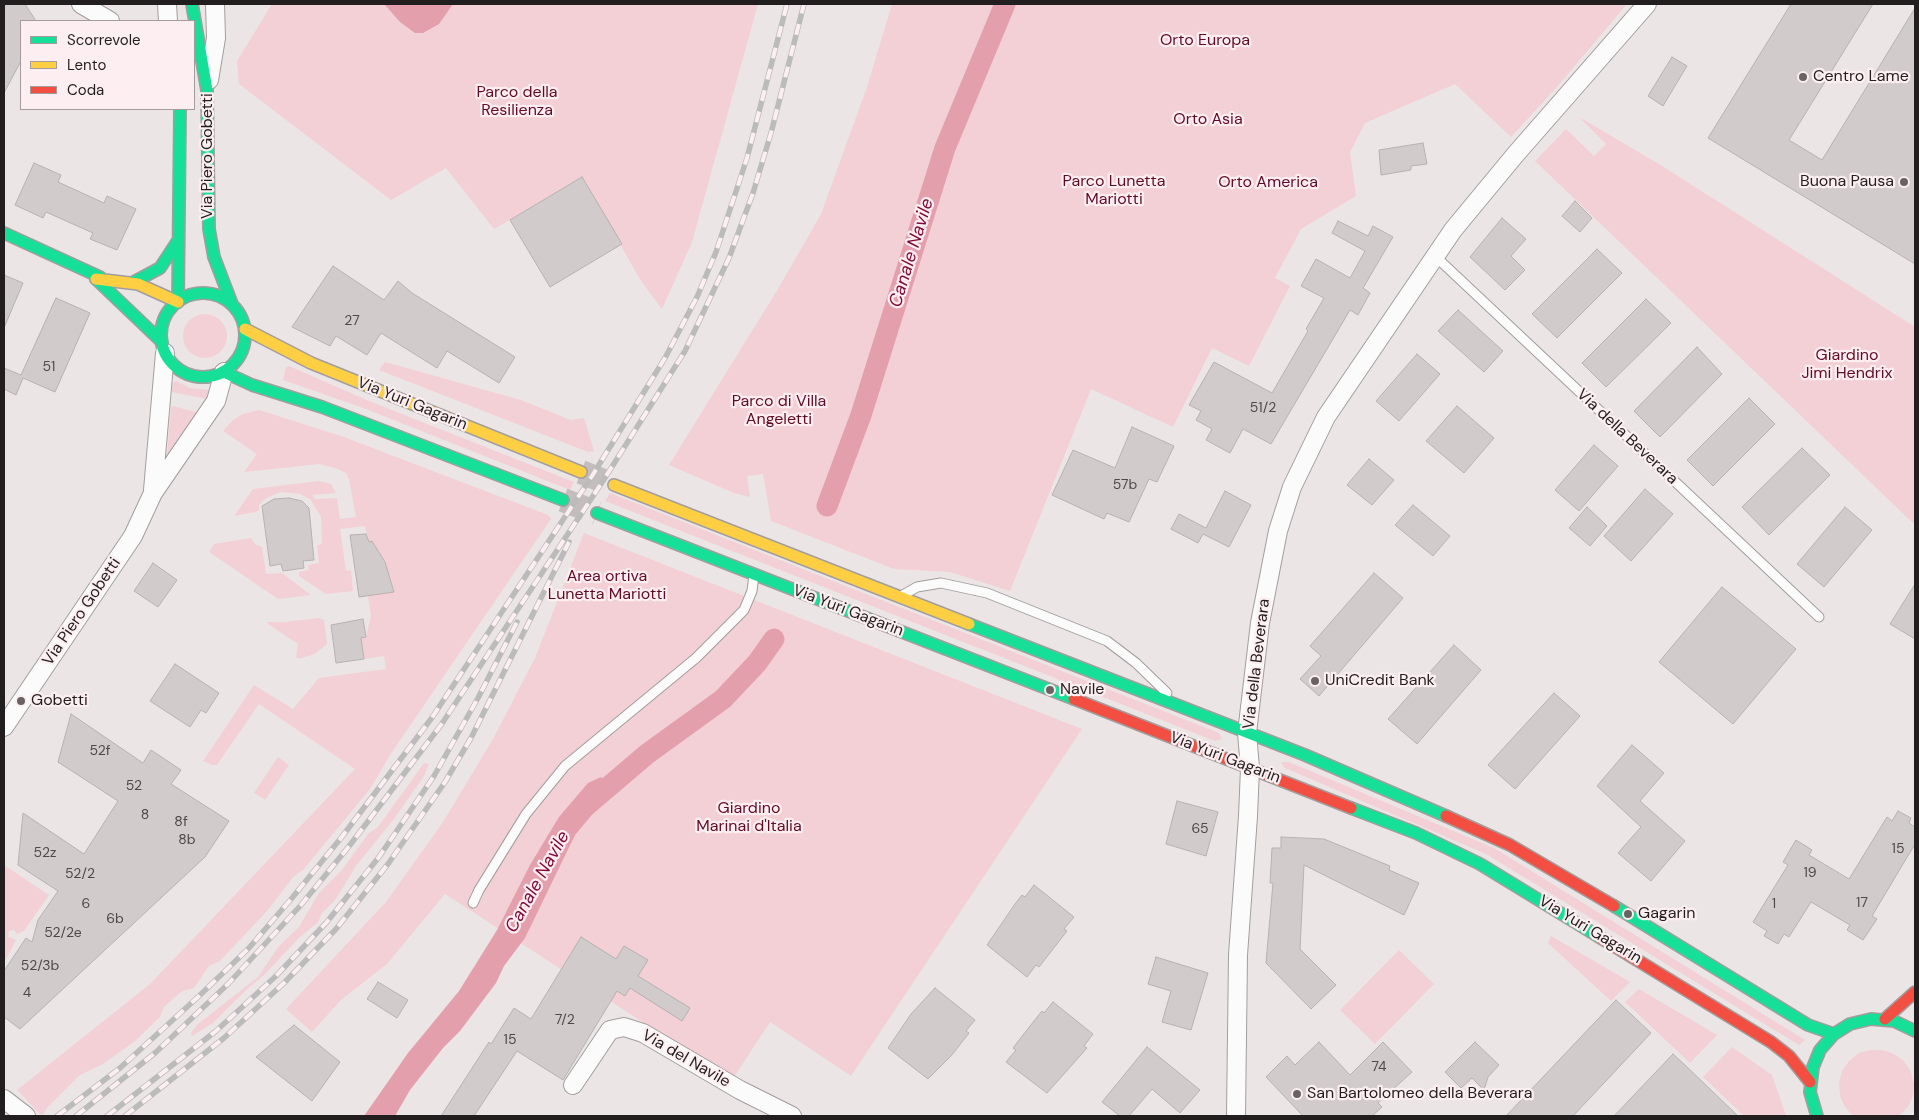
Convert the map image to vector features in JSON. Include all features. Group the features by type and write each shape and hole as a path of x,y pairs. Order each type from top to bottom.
{"main road":[{"path":"190,20 192,4"},
{"path":"192,4 195,20"},
{"path":"195,21 207,90"},
{"name":"Via Piero Gobetti","path":"207,90 209,229 214,257 232,304"},
{"path":"178,128 180,110"},
{"name":"Via Piero Gobetti","path":"178,128 178,302"},
{"path":"4,233 100,277 96,278"},
{"path":"132,283 160,268 177,242"},
{"path":"96,278 132,283 157,291 178,302"},
{"path":"96,278 164,347 173,364 186,374 199,377 212,376 224,372 237,361 243,349 245,329 238,311 232,304 210,294 198,294 178,302 164,320 164,347"},
{"name":"Via Yuri Gagarin","path":"245,329 311,363 581,472"},
{"path":"224,372 252,385 322,408 563,500"},
{"name":"Via Yuri Gagarin","path":"614,485 1305,755 1510,845 1574,881 1808,1025 1834,1034"},
{"name":"Via Yuri Gagarin","path":"597,513 1416,833 1480,864 1771,1042 1789,1056 1810,1082"},
{"path":"1885,1019 1915,992"},
{"path":"1817,1116 1812,1102 1810,1082 1817,1056 1834,1034 1860,1021 1885,1019 1902,1024 1915,1031"}],"street":[{"path":"81,4 108,20"},
{"name":"Via Piero Gobetti","path":"207,90 215,51 215,4"},
{"name":"Via della Beverara","path":"1236,1116 1238,955 1244,894 1250,768 1247,733 1260,623 1278,531 1292,487 1326,417 1435,256 1473,204 1646,4"},
{"name":"Via Piero Gobetti","path":"175,110 178,128"},
{"name":"Via Piero Gobetti","path":"153,492 164,347"},
{"name":"Via Piero Gobetti","path":"4,727 133,536 153,492 213,406 220,393 224,372"},
{"name":"Via del Navile","path":"573,1085 610,1030 624,1027 643,1033 732,1086 792,1116"},
{"path":"4,1099 26,1116"}],"lane":[{"name":"Via della Beverara","path":"1435,256 1819,617"},
{"path":"473,903 526,814 565,766 696,658 744,610 752,591 754,574"},
{"path":"900,597 917,586 941,583 955,585 987,593 1092,634 1107,641 1136,663 1184,708"}],"green space":[{"name":"Parco della Resilienza","path":"272,4 758,4 692,242 662,309 641,281 582,178 494,229 446,168 391,200 239,84 237,61"},
{"name":"Parco Lunetta Mariotti","path":"892,4 1627,4 1556,88 1511,137 1455,84 1365,123 1350,152 1356,196 1301,229 1275,278 1290,286 1249,366 1212,348 1173,427 1091,389 1010,591 950,572 894,569 771,521 763,474 747,476 750,497 734,493 669,465 778,289 821,214 867,87"},
{"name":"Giardino Jimi Hendrix","path":"1579,117 1659,164 1915,327 1915,525 1535,161 1566,129 1594,156 1606,144"},
{"path":"205,314 217,318 223,324 227,336 223,348 217,354 205,358 193,354 187,348 183,336 187,324 193,318"},
{"path":"385,362 521,400 571,420 584,418 594,451 588,452 379,370"},
{"path":"289,366 369,401 574,482 570,490 366,409 283,380 286,367"},
{"path":"176,381 190,388 209,390 211,393 207,399 172,392 173,383"},
{"path":"171,407 199,413 169,456 167,456"},
{"path":"259,410 344,437 548,515 551,519 390,755 370,789 303,870 294,876 267,911 220,961 209,966 194,988 182,991 164,1007 160,1017 135,1041 103,1064 80,1075 47,1108 42,1116 17,1090 150,984 355,769 259,704 217,765 203,761 254,685 293,709 319,678 386,669 384,656 364,659 361,638 366,637 371,616 368,596 394,592 385,562 374,544 369,542 365,526 340,529 346,571 351,570 353,591 326,594 299,576 299,572 309,570 308,565 319,563 317,545 322,544 321,517 310,499 300,494 281,492 266,498 259,505 259,510 256,512 234,516 253,489 319,481 331,484 336,493 313,495 314,499 337,498 340,519 356,517 349,479 346,473 338,469 320,464 244,472 257,454 223,431 233,420 243,414"},
{"path":"610,493 1219,733 1222,739 1215,741 605,501"},
{"name":"Giardino Marinai d'Italia","path":"584,533 1082,729 851,1076 770,1022 732,1080 445,894 387,964 341,1000 312,1032 286,1009 386,902 443,822 493,739 535,658"},
{"path":"251,538 256,545 262,547 266,574 282,573 311,595 278,599 209,552 214,544"},
{"path":"319,618 324,620 327,644 315,654 301,658 296,658 298,644 267,622 284,622"},
{"path":"278,757 289,765 265,800 254,793"},
{"path":"1281,762 1289,762 1494,848 1805,1040 1799,1045 1486,854 1285,768"},
{"path":"424,763 429,764 424,776 394,819 356,866 336,899 322,913 318,922 299,938 265,974 213,1023 192,1036 191,1033 198,1024 258,977 279,946 299,927 319,893 342,870 368,834 378,827"},
{"path":"4,865 49,895 24,931 17,934 14,930 9,931 8,937 16,940 4,963"},
{"path":"1551,936 1630,982 1611,1001 1548,943"},
{"path":"1399,950 1434,984 1375,1044 1340,1010"},
{"path":"1639,989 1717,1035 1690,1063 1625,1002"},
{"path":"1732,1047 1772,1075 1786,1116 1744,1116 1703,1077"},
{"path":"1870,1050 1883,1050 1894,1054 1904,1061 1911,1072 1914,1084 1913,1096 1908,1107 1899,1116 1853,1116 1845,1107 1840,1096 1839,1083 1842,1071 1849,1061 1859,1053"}],"water":[{"path":"384,4 453,4 439,24 423,33 415,33 400,22"},
{"path":"601,777 611,792 575,835 525,938 504,966 496,983 460,1031 443,1048 410,1090 395,1116 364,1116 408,1053 459,991 497,930 530,865 559,817 588,783"}],"building":[{"path":"4,4 25,4 35,20 20,20 20,63 4,93"},
{"name":"Centro Lame","path":"1791,4 1873,4 1789,140 1822,160 1915,8 1915,264 1708,138"},
{"path":"1672,57 1687,66 1663,106 1648,96"},
{"path":"1423,143 1427,164 1411,166 1411,170 1381,175 1379,150"},
{"path":"34,163 61,175 58,182 104,203 107,196 136,209 117,250 90,239 93,233 46,212 43,218 15,205"},
{"path":"582,177 622,244 550,287 510,220"},
{"path":"1575,201 1592,218 1580,232 1562,216"},
{"path":"1502,218 1526,239 1511,256 1525,270 1505,290 1470,257"},
{"path":"1338,221 1368,236 1373,226 1393,237 1363,288 1370,293 1358,315 1350,310 1271,444 1243,429 1230,453 1206,440 1212,429 1196,420 1201,411 1189,405 1214,362 1272,393 1308,331 1306,329 1324,298 1301,286 1316,259 1350,278 1365,251 1332,233"},
{"path":"1597,249 1622,273 1557,338 1532,314"},
{"path":"333,266 384,300 398,281 412,293 515,357 499,383 447,351 437,368 381,333 367,355 336,336 330,346 292,327"},
{"path":"4,275 23,283 4,328"},
{"path":"56,298 90,313 55,392 23,378 16,395 4,389 4,368 21,375"},
{"path":"1646,299 1671,323 1606,387 1582,363"},
{"path":"1458,310 1503,351 1484,372 1438,331"},
{"path":"1697,347 1722,374 1660,437 1634,411"},
{"path":"1417,354 1440,374 1399,421 1376,401"},
{"path":"1749,398 1775,424 1713,486 1687,460"},
{"path":"1457,406 1494,438 1464,473 1426,441"},
{"path":"1132,427 1174,446 1157,482 1149,479 1129,522 1107,513 1104,519 1052,495 1073,450 1115,468"},
{"path":"1594,445 1618,466 1579,511 1555,490"},
{"path":"1802,448 1830,475 1769,535 1742,507"},
{"path":"1369,459 1394,480 1372,505 1347,485"},
{"path":"1645,489 1673,514 1631,561 1604,536"},
{"path":"1225,491 1251,505 1229,547 1203,534 1198,543 1171,529 1179,514 1206,528"},
{"path":"289,498 302,501 309,508 314,560 303,561 304,568 283,571 281,564 270,566 262,506 274,499"},
{"path":"1413,505 1450,536 1433,556 1395,525"},
{"path":"1587,507 1607,526 1590,546 1569,528"},
{"path":"1845,507 1872,530 1824,587 1797,564"},
{"path":"366,534 369,542 372,541 385,562 394,592 359,597 350,535"},
{"path":"153,563 177,580 158,607 134,591"},
{"path":"1374,573 1403,598 1319,696 1300,679 1321,656 1310,646"},
{"path":"1915,584 1915,639 1890,624"},
{"path":"1722,587 1796,649 1733,724 1659,662"},
{"path":"363,619 366,637 361,638 364,659 336,663 331,625"},
{"path":"1454,645 1481,670 1417,744 1388,719"},
{"path":"175,664 219,693 206,713 201,710 190,727 150,701"},
{"path":"1554,693 1580,716 1515,789 1488,765"},
{"path":"71,714 143,763 151,750 181,770 171,784 229,821 205,857 20,1029 4,1017 4,971 26,938 32,942 38,920 58,891 18,865 23,813 84,854 118,801 58,762"},
{"path":"1632,745 1664,773 1640,801 1685,841 1651,881 1618,853 1641,827 1597,786"},
{"path":"1177,801 1218,812 1206,856 1166,844"},
{"path":"1898,811 1911,818 1909,823 1915,827 1915,844 1872,916 1877,919 1863,940 1847,930 1850,925 1811,902 1789,937 1784,934 1778,944 1764,936 1767,931 1753,922 1788,865 1783,862 1796,840 1812,850 1809,855 1849,879 1887,817 1892,821"},
{"path":"1281,837 1324,839 1390,866 1389,870 1419,883 1404,915 1304,865 1300,949 1336,985 1311,1009 1266,963 1273,883 1270,883 1272,848 1281,848"},
{"path":"1034,885 1074,917 1064,929 1067,931 1039,967 1036,965 1027,977 987,945 1022,895 1025,897"},
{"path":"581,937 616,959 624,946 648,960 638,976 690,1008 682,1021 630,988 625,996 617,991 563,1080 517,1051 474,1116 441,1116 489,1042 491,1044 514,1008 531,1019"},
{"path":"1156,957 1208,973 1191,1030 1162,1022 1171,991 1148,984"},
{"path":"378,982 408,1000 397,1018 367,999"},
{"path":"935,988 975,1020 966,1031 969,1033 951,1056 928,1079 888,1048 911,1014"},
{"path":"1616,1000 1651,1033 1573,1116 1506,1116"},
{"path":"1053,1002 1093,1034 1084,1046 1087,1048 1047,1093 1006,1062 1016,1050 1013,1048 1030,1026 1042,1011 1044,1013"},
{"path":"294,1025 340,1062 312,1101 256,1057"},
{"path":"1319,1042 1350,1075 1383,1042 1412,1072 1378,1103 1382,1107 1372,1116 1303,1116 1266,1077 1287,1056 1295,1065"},
{"path":"1475,1042 1499,1065 1488,1077 1484,1090 1472,1078 1461,1088 1445,1072"},
{"path":"1147,1047 1200,1090 1180,1113 1152,1089 1129,1116 1120,1116 1102,1102"},
{"path":"1673,1054 1686,1066 1738,1116 1614,1116"}],"waterway":[{"name":"Canale Navile","path":"827,506 861,415 945,148 1005,4"},
{"name":"Canale Navile","path":"586,806 647,754 723,699 757,663 774,639"}],"tunnel":[{"path":"581,472 614,485"},
{"path":"563,500 597,513"}],"railway":[{"path":"57,1116 120,1068 198,997 249,948 292,898 341,838 431,719 592,476 665,358 697,297 716,252 747,158 787,4"},
{"path":"76,1116 155,1053 228,984 301,905 350,845 441,725 603,481 685,351 729,258 753,193 771,133 804,4"},
{"path":"125,1116 224,1038 284,983 336,929 388,864 445,782 471,738 569,542"},
{"path":"107,1116 216,1031 276,976 326,923 379,857 434,776 478,698 517,622"}],"traffic: fast":[{"path":"192,4 195,20"},
{"path":"195,21 207,90 209,229 214,257 232,304"},
{"path":"178,302 180,110"},
{"path":"4,233 100,277 96,279"},
{"path":"132,283 160,268 177,242"},
{"path":"96,279 162,342"},
{"path":"203,293 219,296 233,305 242,319 245,335 242,351 233,365 219,374 203,377 187,374 173,365 164,351 161,335 164,319 173,305 187,296 203,293"},
{"path":"224,372 252,385 322,407 563,500"},
{"path":"597,513 1074,699"},
{"path":"969,624 1305,755 1446,816"},
{"path":"1351,808 1416,833 1480,864 1601,938"},
{"path":"1614,906 1808,1025 1834,1034"},
{"path":"1817,1116 1810,1092 1813,1067 1820,1050 1834,1034 1850,1024 1871,1019 1894,1021 1915,1031"}],"traffic: slow":[{"path":"96,279 138,284 178,302"},
{"path":"245,329 311,363 581,472"},
{"path":"614,485 969,624"}],"traffic: jam":[{"path":"1074,699 1351,808"},
{"path":"1446,816 1510,845 1614,906"},
{"path":"1601,938 1771,1042 1789,1056 1810,1082"},
{"path":"1885,1019 1915,992"}],"place":[{"name":"Centro Lame","path":"1803,77"},
{"name":"Buona Pausa","path":"1904,182"},
{"name":"UniCredit Bank","path":"1315,681"},
{"name":"Navile","path":"1050,690"},
{"name":"Gobetti","path":"21,701"},
{"name":"Gagarin","path":"1628,914"},
{"name":"San Bartolomeo della Beverara","path":"1297,1094"}],"park label":[{"name":"Orto Europa","path":"1205,41"},
{"name":"Orto Asia","path":"1208,120"},
{"name":"Orto America","path":"1268,183"},
{"name":"Parco di Villa Angeletti","path":"779,411"},
{"name":"Area ortiva Lunetta Mariotti","path":"607,586"}]}
